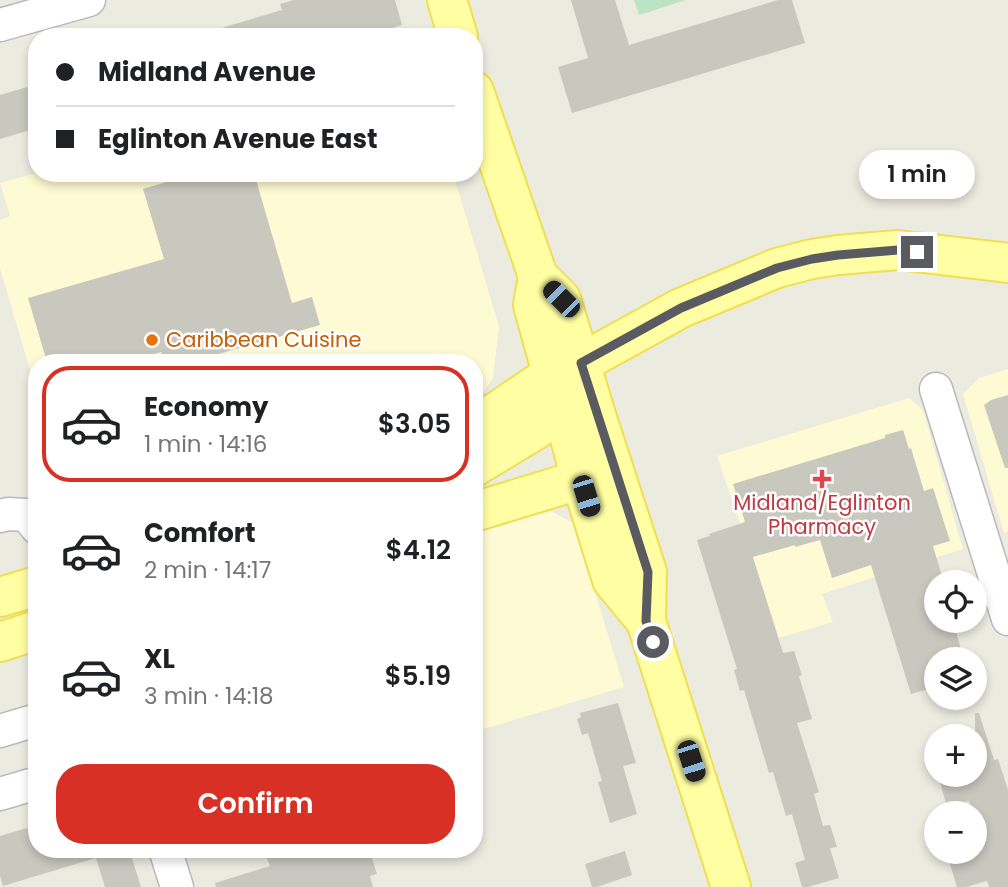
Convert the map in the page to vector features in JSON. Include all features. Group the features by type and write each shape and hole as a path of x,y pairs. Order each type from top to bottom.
{"main road":[{"path":"447,0 455,28"},
{"path":"483,117 538,276 561,299 564,378 582,479 612,580 646,621"},
{"path":"483,422 564,378 681,308 777,268 838,255 898,250 1008,263"},
{"path":"483,462 537,429 564,378"},
{"path":"564,378 648,572 646,621 731,887"},
{"path":"483,509 582,479"},
{"path":"0,597 28,589"},
{"path":"0,642 28,634"}],"street":[{"path":"0,25 89,0"},
{"path":"936,389 1008,619"},
{"path":"0,516 8,514 28,517"},
{"path":"0,731 28,723"},
{"path":"0,794 28,786"},
{"path":"168,858 177,887"}],"shaded area":[{"path":"28,175 28,182 456,182 499,326 493,378 483,392 483,354 28,354 28,363 0,268 0,220 10,216 0,183"},
{"path":"1008,369 1008,532 1004,533 963,394 979,378"},
{"path":"909,398 923,410 963,549 822,594 833,622 779,638 717,456"},
{"path":"550,511 574,523 624,687 483,729 483,530"}],"green space":[{"path":"634,0 686,0 639,15"}],"building":[{"path":"294,0 395,0 402,25 392,28 221,28 282,10 280,4"},
{"path":"571,0 615,0 629,45 778,0 792,0 805,43 572,113 558,67 588,58"},
{"path":"28,87 28,131 0,139 0,95"},
{"path":"167,182 257,182 292,303 312,297 320,325 219,354 45,354 28,298 164,259 143,189"},
{"path":"1008,395 1008,468 1005,468 984,405"},
{"path":"903,430 924,491 933,488 950,541 933,546 940,570 924,570 924,633 956,633 960,647 924,647 924,690 911,694 871,565 832,578 820,540 753,557 783,653 794,651 802,675 799,676 812,719 797,723 819,792 814,794 823,826 830,825 837,847 830,848 839,878 802,887 795,863 805,860 792,814 786,816 773,772 769,773 744,690 740,691 734,670 737,669 697,540 745,522 733,484 885,438 885,435"},
{"path":"618,703 636,763 623,766 637,814 610,823 598,782 602,781 588,733 582,735 577,719 581,717 580,713"},
{"path":"975,713 979,713 983,724 975,724"},
{"path":"987,738 994,760 998,759 1008,790 1008,887 989,887 987,881 957,887 950,864 987,864 987,801 945,801 941,787 987,787"},
{"path":"28,828 28,858 96,858 3,886 0,876 0,836"},
{"path":"625,851 632,875 592,887 585,864"},
{"path":"96,858 132,858 141,887 105,887"},
{"path":"267,858 372,858 377,874 370,876 373,887 216,887 215,883 270,866"}],"place":[{"name":"Caribbean Cuisine","path":"152,340"},
{"name":"Midland/Eglinton Pharmacy","path":"822,479"}],"route":[{"path":"653,642 646,621 648,572 581,363 681,308 777,268 838,255 898,250 917,252"}]}
